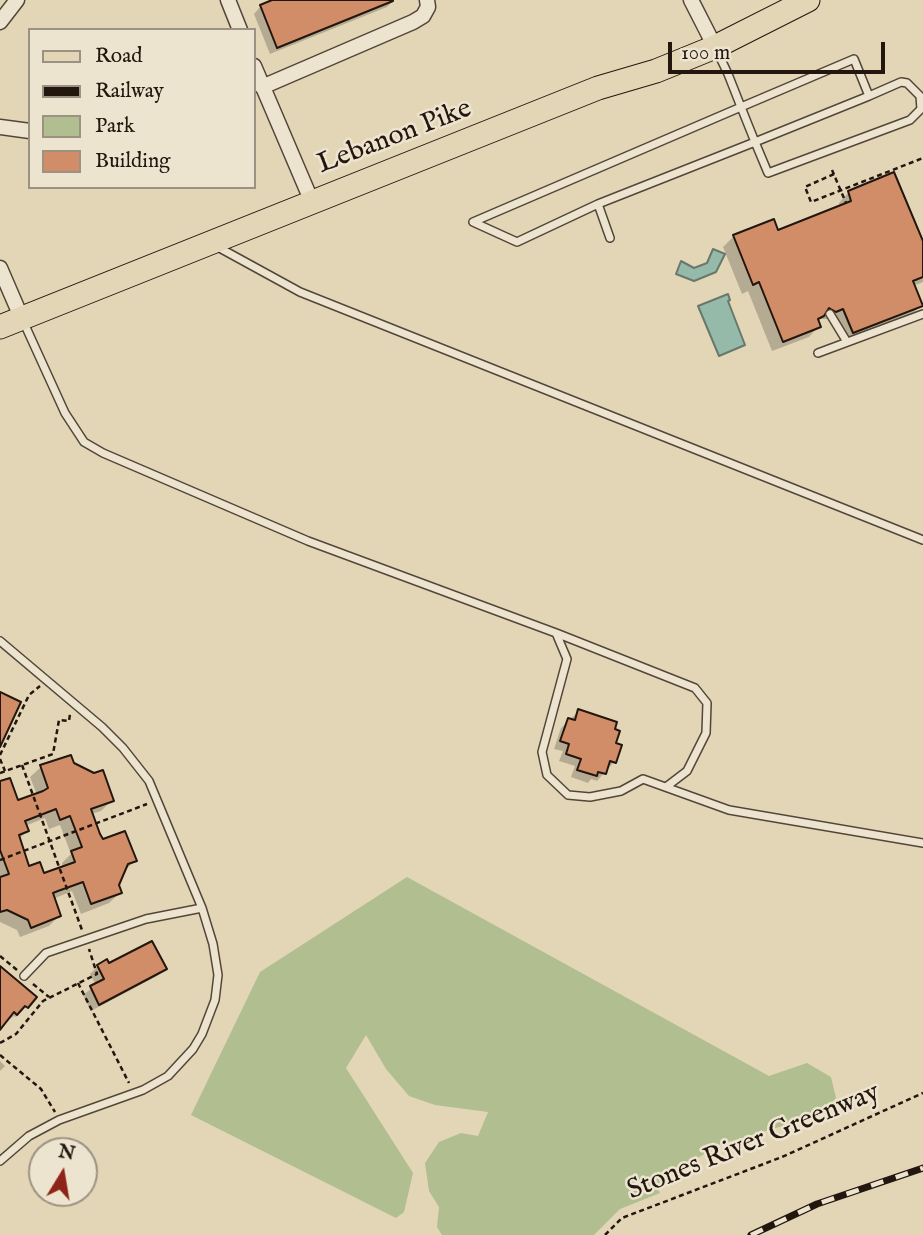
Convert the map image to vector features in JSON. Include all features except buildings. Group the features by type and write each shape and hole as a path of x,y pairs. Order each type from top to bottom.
{"main road":[{"name":"Lebanon Pike","path":"0,327 598,88 656,71 715,47 808,0"}],"street":[{"path":"1,18 17,0"},
{"path":"228,0 239,28"},
{"path":"262,87 413,22 423,16 428,7 427,0"},
{"path":"691,0 715,47"},
{"path":"256,71 312,202"},
{"path":"0,127 28,131"},
{"path":"0,268 22,319"}],"lane":[{"path":"715,47 741,107 755,142 768,173 910,120 919,113 922,103 915,88 901,82 869,96 755,142 598,204 517,242 473,222 741,107 854,59 869,96"},
{"path":"598,204 610,238"},
{"path":"210,242 300,292 923,540"},
{"path":"830,314 847,342"},
{"path":"818,353 902,318 923,314"},
{"path":"22,319 65,414 84,442 103,453 308,541 695,688 707,703 706,733 687,771 666,787"},
{"path":"556,633 567,659 542,752 547,775 568,794 590,797 621,791 643,779 729,810 923,843"},
{"path":"0,641 124,748 158,799 202,908 214,944 218,975 210,1016 193,1049 157,1083 59,1120 29,1136 0,1161"},
{"path":"24,976 40,957 86,939 146,919 202,908"}],"path":[{"path":"846,203 841,191 833,172 805,187 811,202 841,191 923,158"},
{"path":"5,771 0,757 29,695 47,680"},
{"path":"0,773 53,754 59,720 69,721 71,701"},
{"path":"0,1043 16,1034 43,1001 97,974 22,765"},
{"path":"0,860 158,799"},
{"path":"78,983 134,1093"},
{"path":"0,1055 41,1089 59,1120"},
{"name":"Stones River Greenway","path":"605,1235 622,1218 782,1157 923,1093"}],"green space":[{"path":"407,877 769,1076 807,1063 831,1077 836,1098 820,1115 718,1145 656,1185 660,1193 620,1209 594,1235 442,1235 437,1227 439,1207 429,1191 425,1163 439,1142 461,1133 478,1136 488,1112 435,1105 409,1096 386,1069 366,1035 346,1068 413,1173 404,1212 396,1218 191,1115 260,972"}],"shaded area":[{"path":"713,249 725,254 716,272 694,281 676,274 681,261 694,268 707,263"},
{"path":"728,294 728,301 745,345 719,356 698,306"}],"railway":[{"path":"751,1235 817,1204 923,1168"}]}
